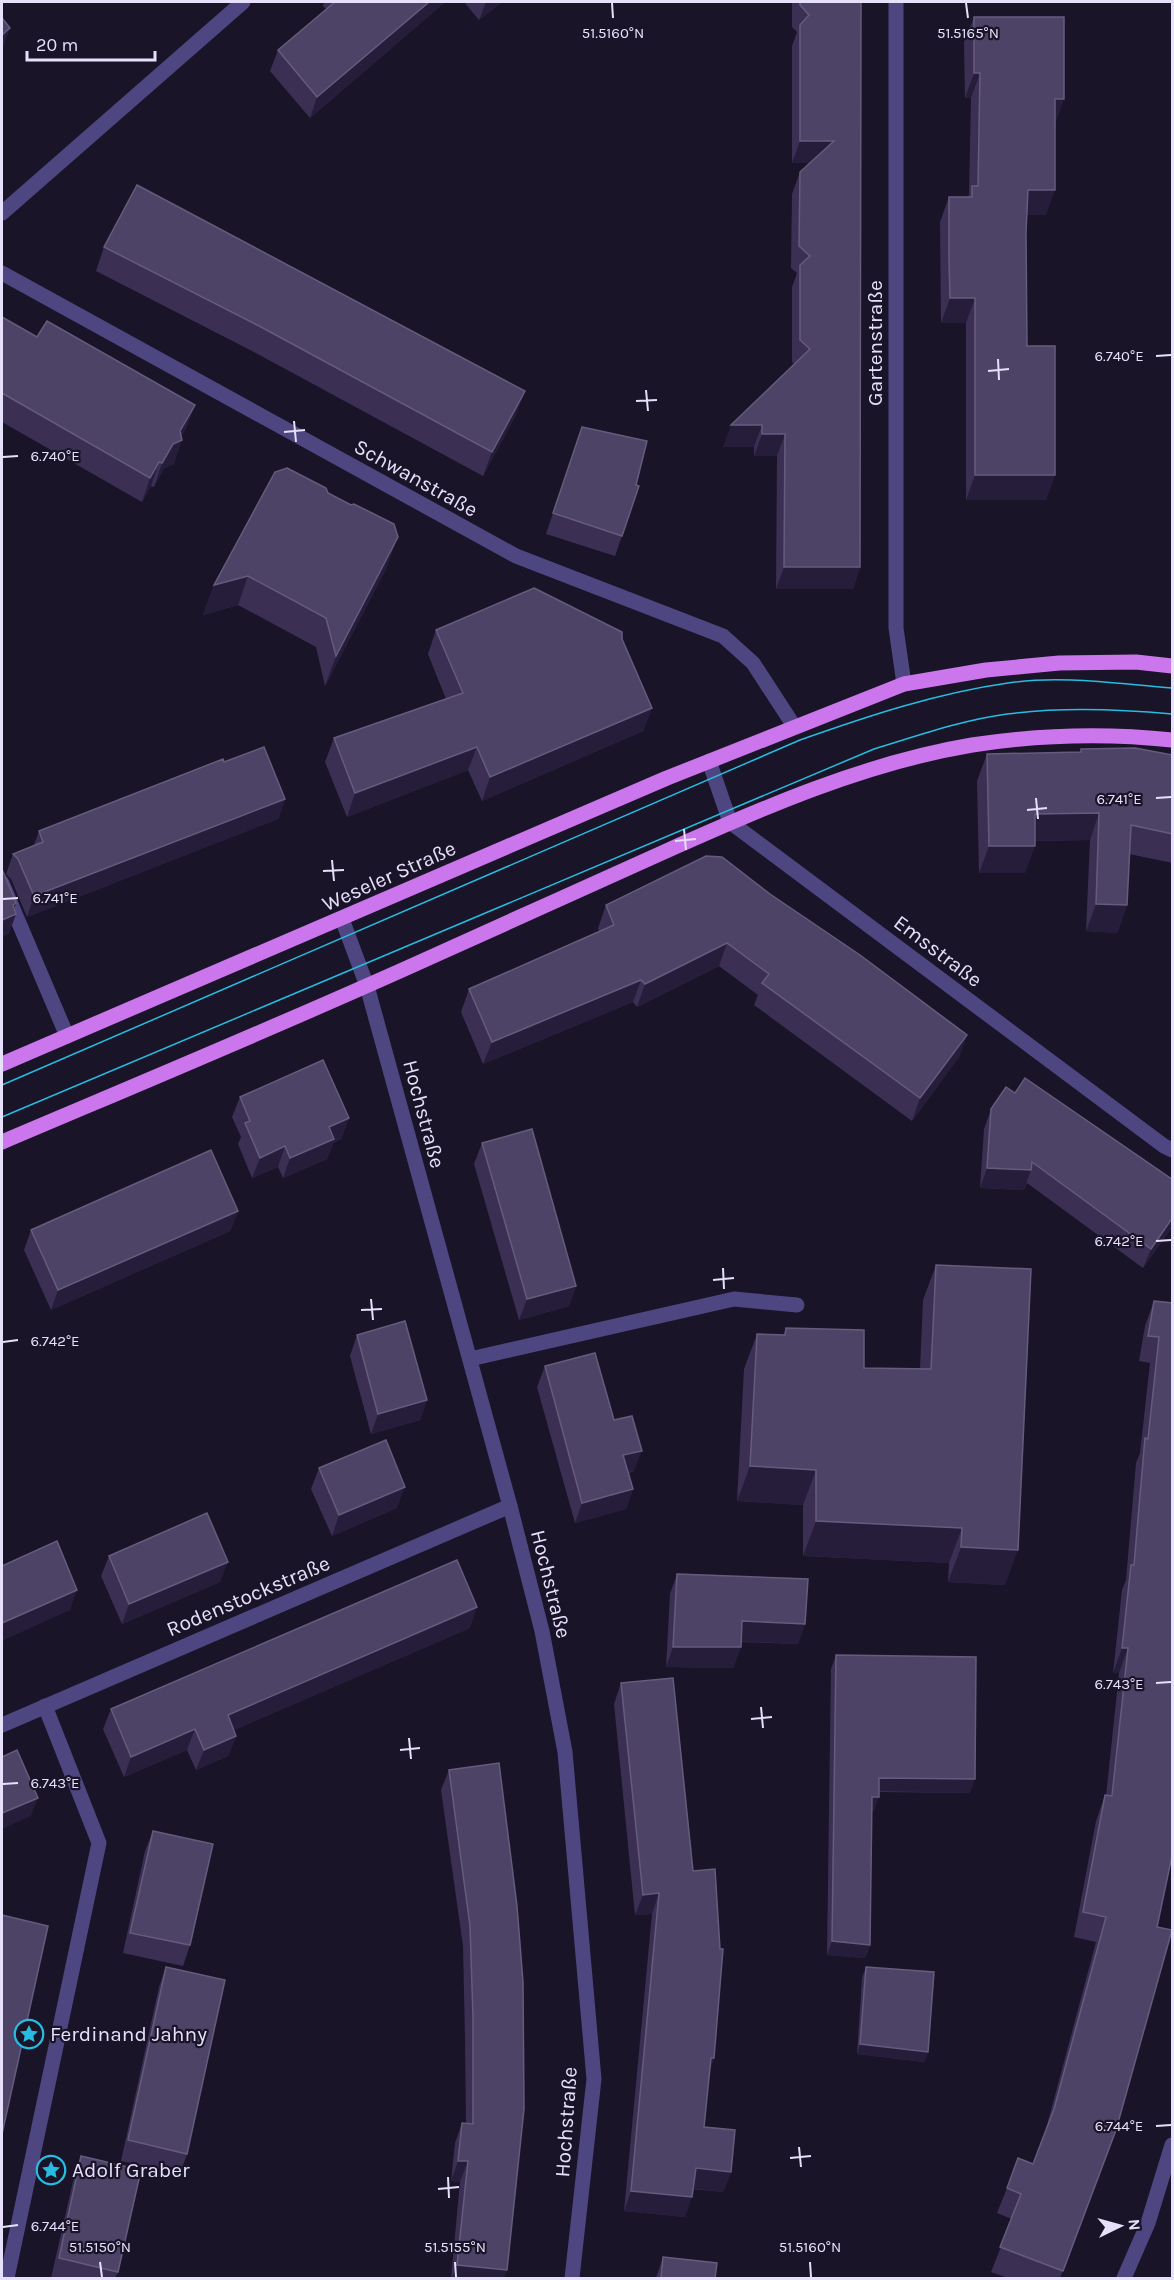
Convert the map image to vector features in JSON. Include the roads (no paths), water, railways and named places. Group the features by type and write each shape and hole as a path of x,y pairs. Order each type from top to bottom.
{"main road":[{"name":"Weseler Straße","path":"2,1064 794,726 904,684 986,670 1059,663 1136,662 1173,666"},
{"path":"2,1142 368,986 730,822 815,789 897,762 973,745 1056,738 1130,736 1173,740"}],"street":[{"path":"2,213 243,2"},
{"name":"Gartenstraße","path":"896,2 896,628 904,684"},
{"name":"Schwanstraße","path":"2,273 516,556 723,636 753,663 794,726"},
{"path":"709,762 730,822"},
{"name":"Emsstraße","path":"730,822 1164,1146 1173,1150"},
{"path":"2,884 67,1036"},
{"name":"Hochstraße","path":"342,919 368,986 510,1506 542,1631 565,1752 594,2079 572,2278"},
{"path":"470,1359 734,1299 797,1305"},
{"name":"Rodenstockstraße","path":"2,1725 510,1506"},
{"path":"7,2278 99,1843 45,1706"},
{"path":"1124,2278 1148,2223 1173,2145"}],"tram line":[{"path":"2,1085 800,740 826,731 929,699 1008,683 1069,680 1172,688"},
{"path":"2,1117 874,749 956,724 1007,714 1048,710 1172,714"}],"place":[{"name":"Ferdinand Jahny","path":"29,2034"},
{"name":"Adolf Graber","path":"51,2170"}]}
